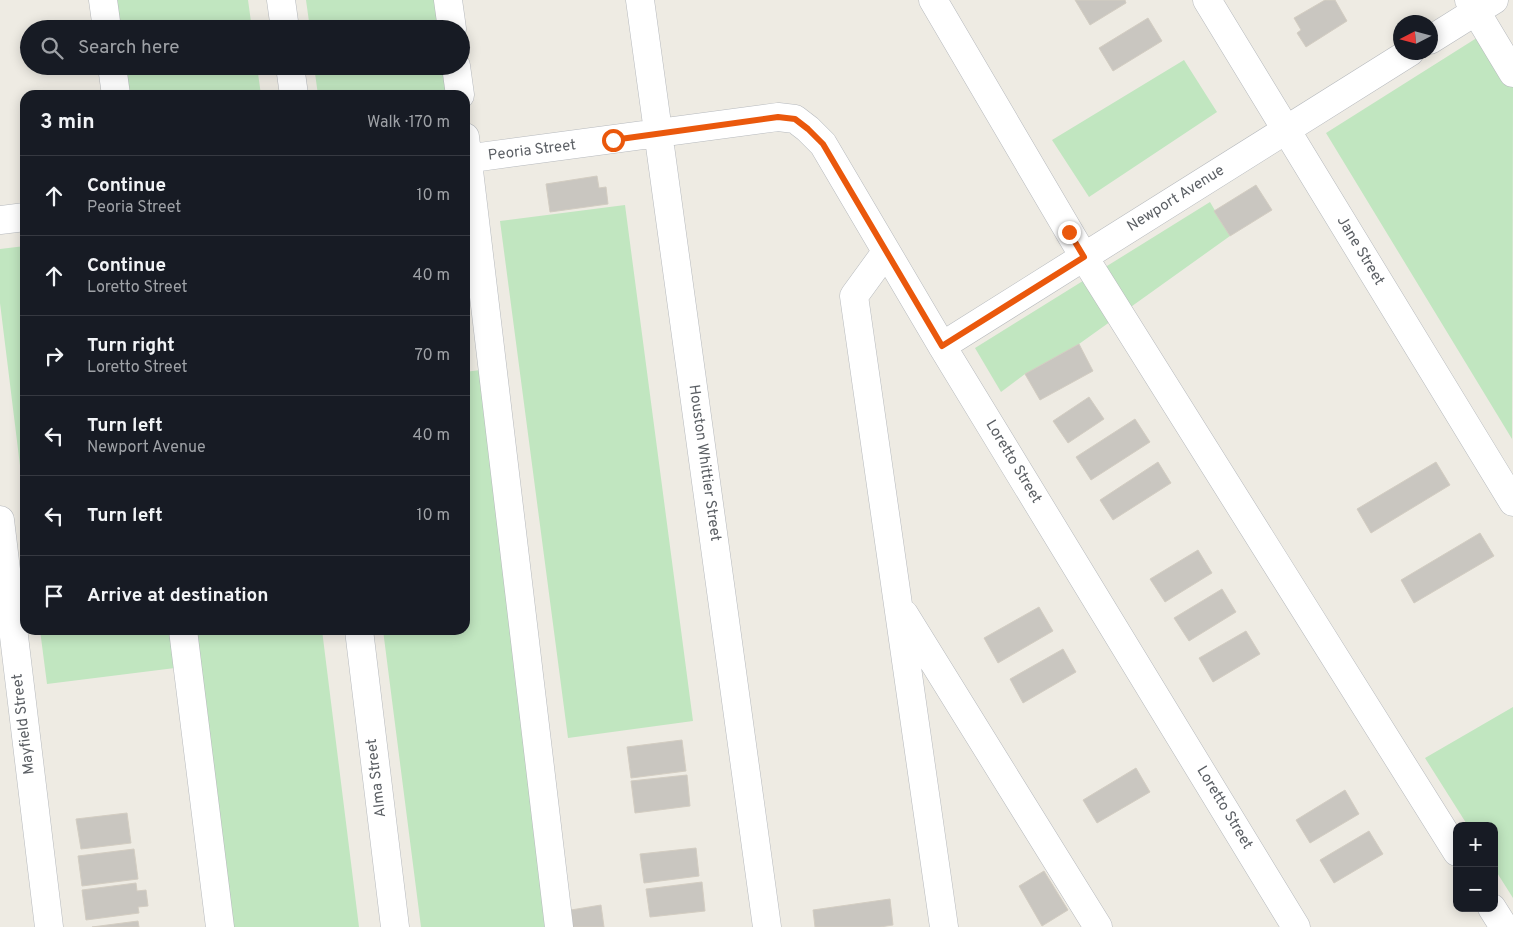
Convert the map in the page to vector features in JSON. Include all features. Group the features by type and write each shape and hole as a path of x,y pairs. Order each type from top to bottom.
{"street":[{"path":"103,0 106,20"},
{"path":"281,0 284,20"},
{"path":"448,0 451,20"},
{"name":"Houston Whittier Street","path":"640,0 767,927"},
{"path":"933,0 1084,257 1453,846"},
{"name":"Jane Street","path":"1207,0 1513,502"},
{"path":"1438,34 1480,4 1513,73"},
{"name":"Newport Avenue","path":"942,346 1397,60"},
{"path":"113,75 115,90"},
{"path":"291,75 293,90"},
{"path":"457,75 459,90"},
{"name":"Loretto Street","path":"659,134 778,117 795,119 823,144 942,346 1296,927"},
{"name":"Peoria Street","path":"470,152 659,134"},
{"path":"470,185 559,927"},
{"path":"0,220 20,218"},
{"path":"886,252 854,296 944,927"},
{"name":"Mayfield Street","path":"0,520 48,927"},
{"path":"898,604 1098,927"},
{"path":"184,635 220,927"},
{"name":"Alma Street","path":"360,635 395,927"},
{"path":"1495,912 1504,927"}],"green space":[{"path":"114,0 248,0 251,20 117,20"},
{"path":"306,0 435,0 437,20 309,20"},
{"path":"1483,34 1513,85 1512,439 1326,133"},
{"path":"1184,60 1217,112 1089,197 1052,140"},
{"path":"124,75 258,75 260,90 126,90"},
{"path":"315,75 444,75 446,90 317,90"},
{"path":"1210,202 1230,236 1079,344 1025,374 1001,392 975,348"},
{"path":"625,205 693,721 568,738 500,221"},
{"path":"20,247 20,465 0,303 0,249"},
{"path":"480,370 550,927 421,927 384,635 470,635 470,371"},
{"path":"41,635 172,635 175,668 47,684"},
{"path":"193,635 323,635 359,927 228,927"},
{"path":"1513,707 1513,898 1498,874 1498,822 1465,822 1425,758"}],"building":[{"path":"1075,0 1125,0 1126,3 1090,25"},
{"path":"1325,0 1335,0 1347,21 1306,47 1297,33 1301,30 1294,18"},
{"path":"1148,18 1162,41 1113,71 1099,48"},
{"path":"597,176 599,188 606,187 608,204 550,212 546,184"},
{"path":"1256,185 1272,210 1230,236 1214,211"},
{"path":"1079,344 1093,371 1040,400 1025,374"},
{"path":"1089,397 1104,419 1068,443 1053,421"},
{"path":"1135,419 1150,442 1091,480 1076,457"},
{"path":"1158,462 1171,483 1113,520 1100,500"},
{"path":"1436,462 1450,485 1371,533 1357,509"},
{"path":"1480,533 1494,556 1414,603 1401,580"},
{"path":"1198,550 1212,573 1165,602 1150,579"},
{"path":"1222,589 1236,612 1189,641 1174,618"},
{"path":"1039,607 1053,631 998,663 984,638"},
{"path":"1246,631 1260,654 1213,682 1199,658"},
{"path":"1063,649 1076,672 1023,703 1010,679"},
{"path":"682,740 686,771 631,778 627,747"},
{"path":"1136,768 1150,792 1097,823 1083,800"},
{"path":"687,775 690,806 635,813 631,781"},
{"path":"1345,790 1359,814 1310,843 1296,820"},
{"path":"127,813 131,843 81,849 76,819"},
{"path":"1369,831 1383,854 1334,883 1320,860"},
{"path":"696,848 699,876 644,883 640,854"},
{"path":"134,849 138,879 82,886 78,856"},
{"path":"1044,871 1068,910 1042,926 1019,886"},
{"path":"702,882 705,911 650,917 646,889"},
{"path":"136,883 137,891 146,890 148,906 138,907 139,913 86,920 82,890"},
{"path":"890,899 893,925 880,927 815,927 813,910"},
{"path":"601,905 604,927 573,927 571,910"},
{"path":"138,921 139,927 92,927"}],"route":[{"path":"613,140 778,117 795,119 823,144 942,346 1084,257 1069,232"}]}
